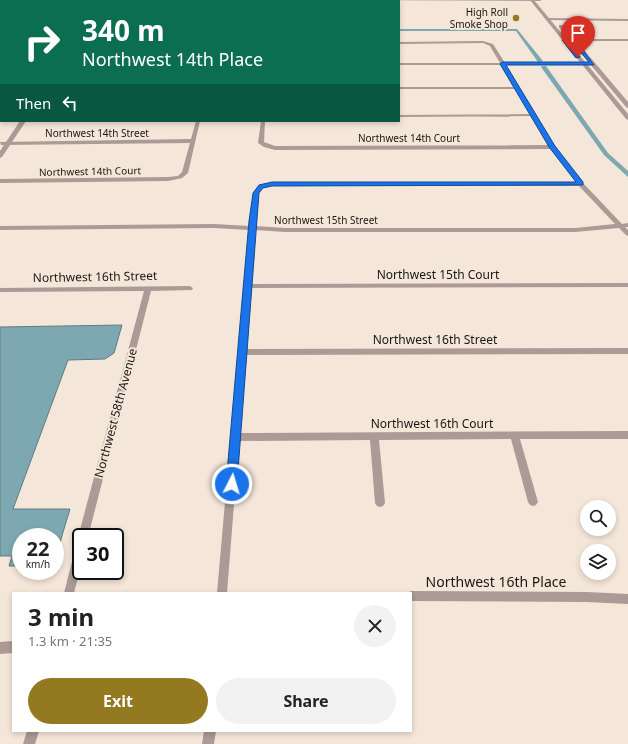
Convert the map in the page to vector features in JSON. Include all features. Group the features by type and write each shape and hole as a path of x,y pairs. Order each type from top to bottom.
{"street":[{"path":"346,0 539,0 628,106"},
{"path":"532,0 583,64 625,112 628,118"},
{"path":"547,19 628,20"},
{"path":"564,40 628,40"},
{"path":"400,43 488,43 492,45 552,147 581,184 628,234"},
{"path":"400,64 592,64"},
{"path":"400,88 516,88"},
{"path":"400,116 533,115"},
{"path":"1,143 15,122"},
{"path":"0,156 23,122"},
{"path":"193,141 198,122"},
{"name":"Northwest 14th Court","path":"263,122 261,143 266,146 552,147"},
{"name":"Northwest 14th Court","path":"0,181 168,180 180,177 185,173 193,141"},
{"name":"Northwest 14th Street","path":"1,143 193,141"},
{"path":"222,592 252,228 256,193 261,186 272,184 581,184"},
{"name":"Northwest 15th Street","path":"0,228 214,226 285,230 575,230 628,225"},
{"name":"Northwest 15th Court","path":"248,286 628,285"},
{"name":"Northwest 58th Avenue","path":"85,528 148,288"},
{"name":"Northwest 16th Street","path":"0,290 190,288"},
{"name":"Northwest 16th Street","path":"242,352 628,351"},
{"name":"Northwest 16th Court","path":"236,437 628,435"},
{"path":"374,436 380,502"},
{"path":"514,436 533,502"},
{"path":"69,592 72,580"},
{"name":"Northwest 16th Place","path":"412,596 580,597 628,599"},
{"path":"0,648 12,647"},
{"path":"29,744 33,732"},
{"path":"208,744 210,732"}],"water":[{"path":"122,325 114,353 105,359 68,360 13,509 70,509 64,529 12,528 12,556 0,556 0,327"},
{"path":"12,556 12,566 9,566"}],"waterway":[{"path":"400,30 517,30 540,61"},
{"path":"544,67 606,154 628,175"}],"place":[{"name":"High Roll Smoke Shop","path":"516,18"}],"route":[{"path":"232,484 253,221 256,193 261,186 272,184 581,184 552,147 502,64 592,64 574,40 564,40 578,57"}]}
